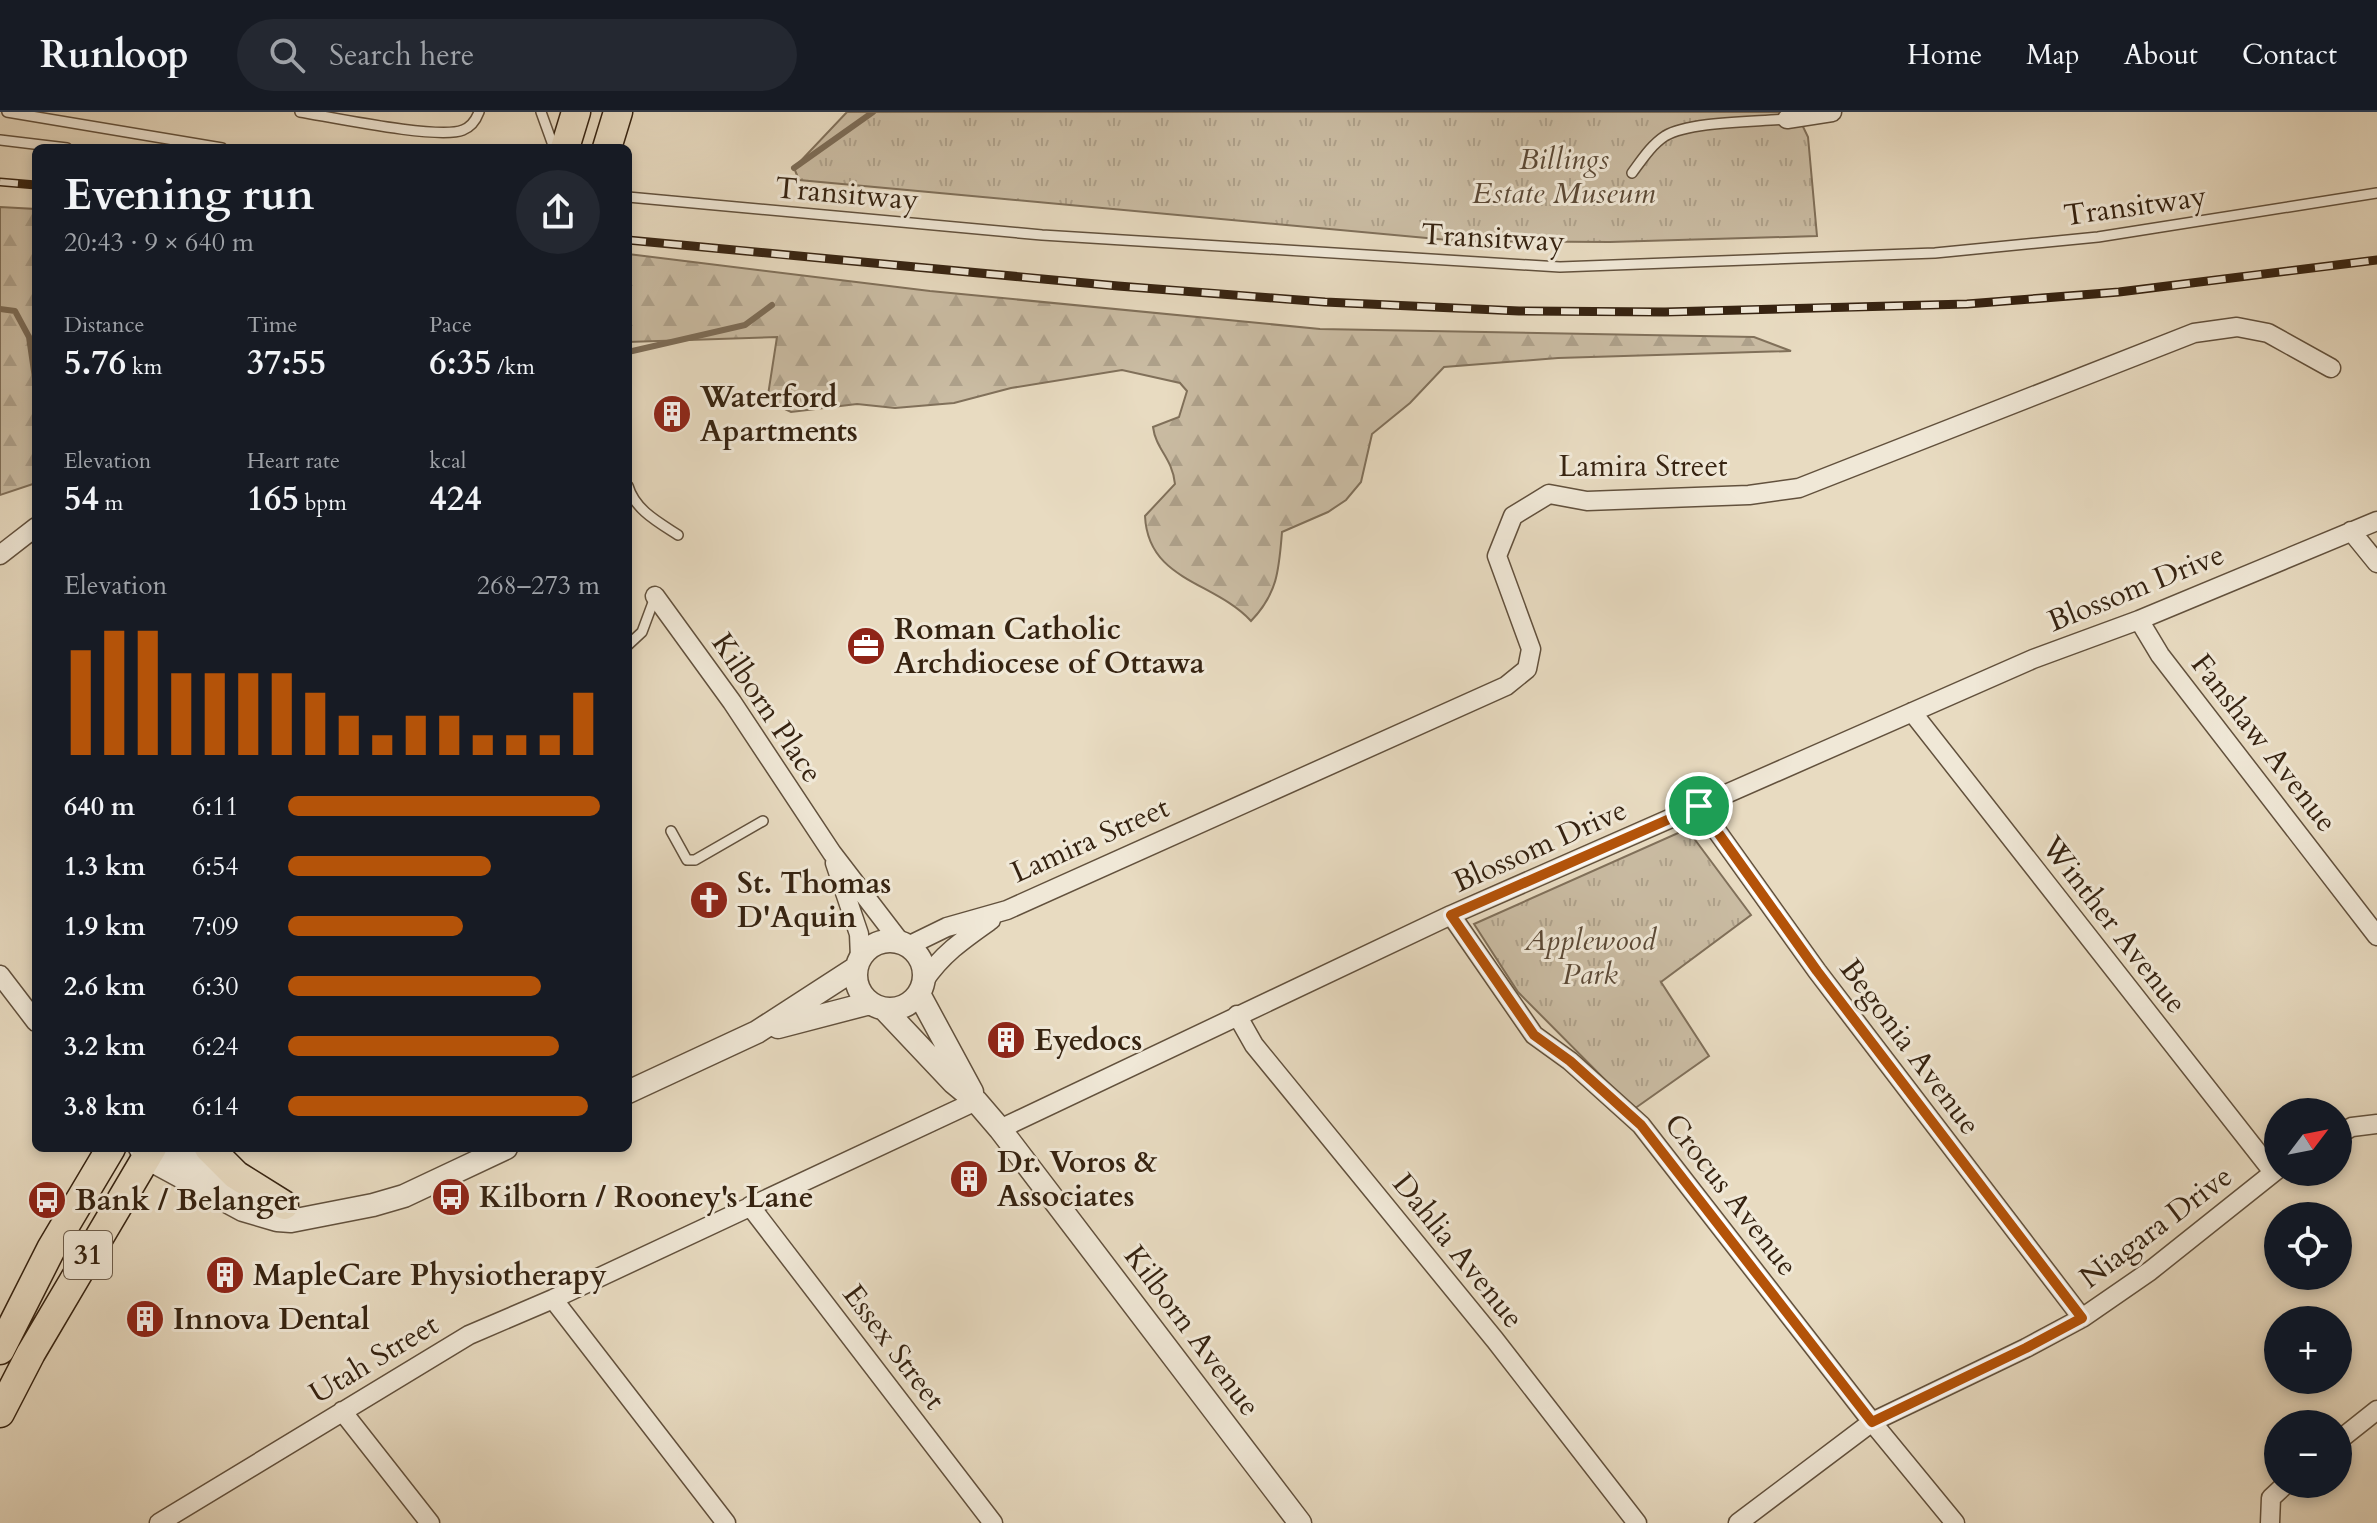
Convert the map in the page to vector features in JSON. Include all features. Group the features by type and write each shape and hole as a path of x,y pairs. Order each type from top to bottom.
{"main road":[{"path":"566,144 576,112"},
{"path":"608,144 618,112"},
{"name":"31","path":"0,1350 45,1260 109,1152"},
{"name":"31","path":"0,1413 31,1353 151,1152"},
{"path":"213,1152 236,1175 284,1205"}],"street":[{"path":"1787,119 1832,112"},
{"name":"Lamira Street","path":"904,944 947,927 1007,910 1506,686 1527,669 1531,649 1497,556 1513,516 1549,494 1587,501 1749,495 1799,488 2194,333 2237,327 2268,333 2331,368"},
{"name":"Blossom Drive","path":"1000,1129 1451,915 2033,659 2139,620 2377,521"},
{"path":"0,555 32,530"},
{"path":"2351,531 2377,563"},
{"name":"Kilborn Place","path":"655,596 732,702 832,853 904,944"},
{"name":"Fanshaw Avenue","path":"2139,620 2160,655 2377,936"},
{"name":"Winther Avenue","path":"1912,712 2264,1156"},
{"name":"Begonia Avenue","path":"1699,806 1817,971 2082,1318"},
{"name":"Kilborn Place","path":"832,853 859,934 858,963"},
{"name":"Lamira Street","path":"921,988 937,961 954,945 1007,910"},
{"name":"Crocus Avenue","path":"1451,915 1534,1035 1570,1061 1641,1125 1872,1422 1955,1523"},
{"path":"632,1090 757,1032 858,963 878,943 904,944 918,955 923,967 921,988 910,1004 898,1009 877,1006 757,1032"},
{"path":"858,963 858,988 877,1006"},
{"path":"0,975 32,1017"},
{"name":"Kilborn Avenue","path":"921,988 976,1101"},
{"name":"Kilborn Avenue","path":"877,1006 976,1101 1000,1129 1300,1523"},
{"name":"Dahlia Avenue","path":"1237,1015 1254,1045 1495,1340 1637,1523"},
{"name":"Utah Street","path":"159,1523 469,1335 553,1299 976,1101"},
{"path":"2352,1127 2377,1124"},
{"path":"155,1152 243,1210 291,1221 404,1196 477,1154"},
{"path":"157,1152 246,1192 314,1216"},
{"name":"Niagara Drive","path":"1738,1523 1872,1422 2082,1318 2150,1271 2264,1179"},
{"name":"Essex Street","path":"750,1206 993,1523"},
{"path":"553,1299 726,1523"},
{"path":"2352,1430 2377,1410"},
{"path":"342,1411 430,1523"},
{"path":"2270,1523 2271,1498"}],"lane":[{"path":"7,112 198,144"},
{"path":"300,112 437,133 462,130 470,126 479,112"},
{"path":"541,112 553,144"},
{"path":"1632,173 1644,155 1664,136 1708,126 1787,119"},
{"path":"0,140 34,144"},
{"name":"Transitway","path":"632,197 1042,235 1560,267 1935,253 2098,237 2377,191"},
{"path":"632,498 678,535"},
{"path":"632,641 642,632 655,596"},
{"path":"671,831 687,860 695,860 763,821"}],"green space":[{"name":"Billings Estate Museum","path":"847,112 1796,112 1808,137 1817,236 1610,242 1459,241 799,180 794,168"},
{"path":"0,207 32,209 32,484 0,495"},
{"path":"632,254 930,291 1320,329 1754,337 1791,351 1558,358 1444,367 1410,403 1372,434 1361,482 1346,500 1328,512 1282,532 1272,590 1251,621 1236,608 1170,567 1149,538 1145,516 1175,484 1153,427 1179,417 1187,391 1180,383 1122,370 1011,388 954,403 895,408 857,404 791,412 772,403 768,395 777,337 632,342"},
{"name":"Applewood Park","path":"1687,829 1751,915 1661,982 1709,1056 1634,1109 1518,992 1474,924"}],"waterway":[{"path":"794,168 873,112"},
{"path":"632,351 745,325 772,305"},
{"path":"0,309 15,311 29,337 32,358"}],"railway":[{"path":"0,182 32,185"},
{"path":"632,240 1118,286 1325,302 1519,311 1665,312 1967,304 2119,292 2377,260"}],"place":[{"name":"Waterford Apartments","path":"672,414"},
{"name":"Roman Catholic Archdiocese of Ottawa","path":"866,646"},
{"name":"St. Thomas D'Aquin","path":"709,900"},
{"name":"Eyedocs","path":"1006,1040"},
{"name":"Dr. Voros & Associates","path":"969,1179"},
{"name":"Kilborn / Rooney's Lane","path":"451,1197"},
{"name":"Bank / Belanger","path":"47,1200"},
{"name":"MapleCare Physiotherapy","path":"225,1275"},
{"name":"Innova Dental","path":"145,1319"}],"route":[{"path":"1699,806 1817,971 2082,1318 1872,1422 1641,1125 1570,1061 1534,1035 1451,915 1699,806"}]}
